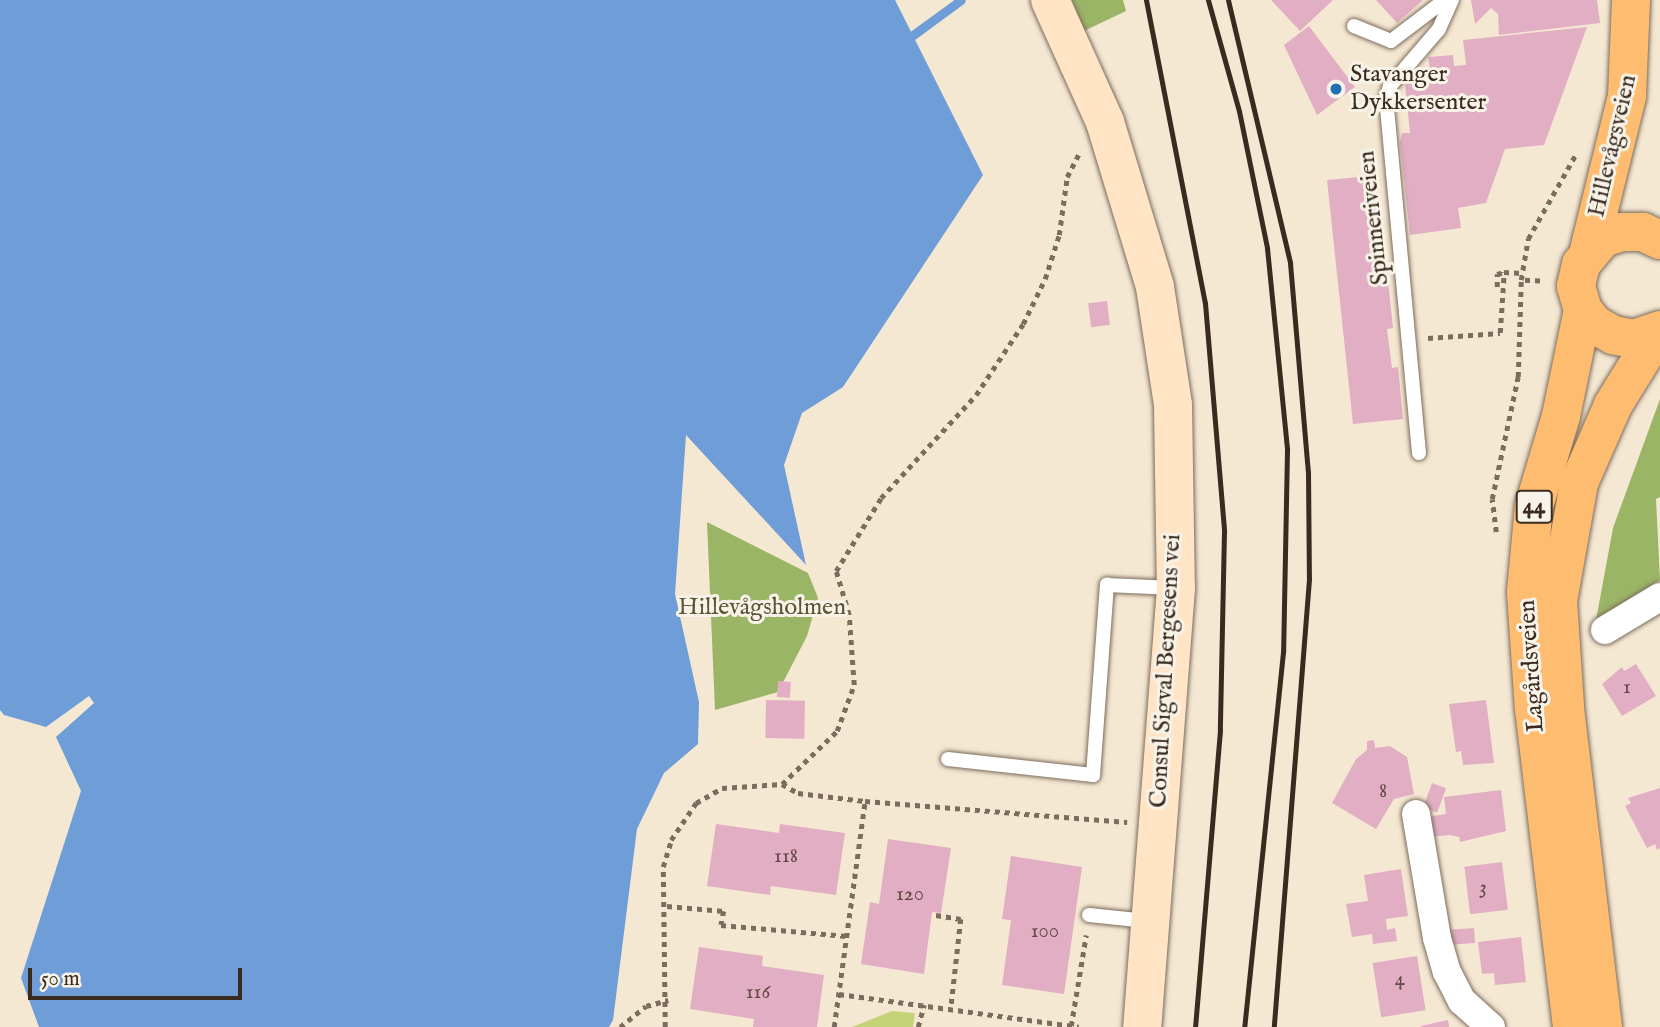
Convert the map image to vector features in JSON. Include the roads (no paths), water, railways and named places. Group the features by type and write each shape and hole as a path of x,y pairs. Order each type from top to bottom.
{"main road":[{"name":"Hillevågsveien","path":"1589,250 1627,96 1630,0"},
{"path":"1589,250 1622,232 1643,232 1660,240"},
{"name":"44","path":"1589,250 1576,286 1583,310 1594,324 1613,335 1634,339 1659,331"},
{"name":"Lagårdsveien","path":"1572,1027 1534,710 1526,592 1534,506 1561,416 1583,310"},
{"name":"Lagårdsveien","path":"1604,1027 1562,680 1558,601 1579,483 1614,405 1659,331"}],"street":[{"name":"Consul Sigval Bergesens vei","path":"1050,0 1100,105 1155,287 1173,405 1176,588 1142,1027"},
{"path":"1605,630 1660,597"},
{"path":"1416,814 1447,972 1461,1001 1491,1027"}],"lane":[{"path":"1354,26 1391,41 1445,0"},
{"name":"Spinneriveien","path":"1419,453 1386,99 1390,86 1439,29 1452,0"},
{"path":"948,758 1093,775 1107,585 1176,588"},
{"path":"1089,915 1149,921"}],"water":[{"path":"0,0 895,0 983,175 843,387 802,413 784,465 806,565 686,435 675,594 699,702 698,744 664,773 637,829 613,1020 609,1027 39,1027 21,978 81,791 56,737 94,703 89,696 46,727 4,715 0,710"}],"waterway":[{"path":"913,35 961,0"}],"railway":[{"path":"1146,0 1205,303 1224,531 1220,730 1195,1027"},
{"path":"1208,0 1239,111 1267,248 1287,450 1283,652 1244,1027"},
{"path":"1228,0 1290,263 1308,472 1309,579 1274,1027"}],"place":[{"name":"Stavanger Dykkersenter","path":"1336,89"}],"park label":[{"name":"Hillevågsholmen","path":"762,608"}]}
